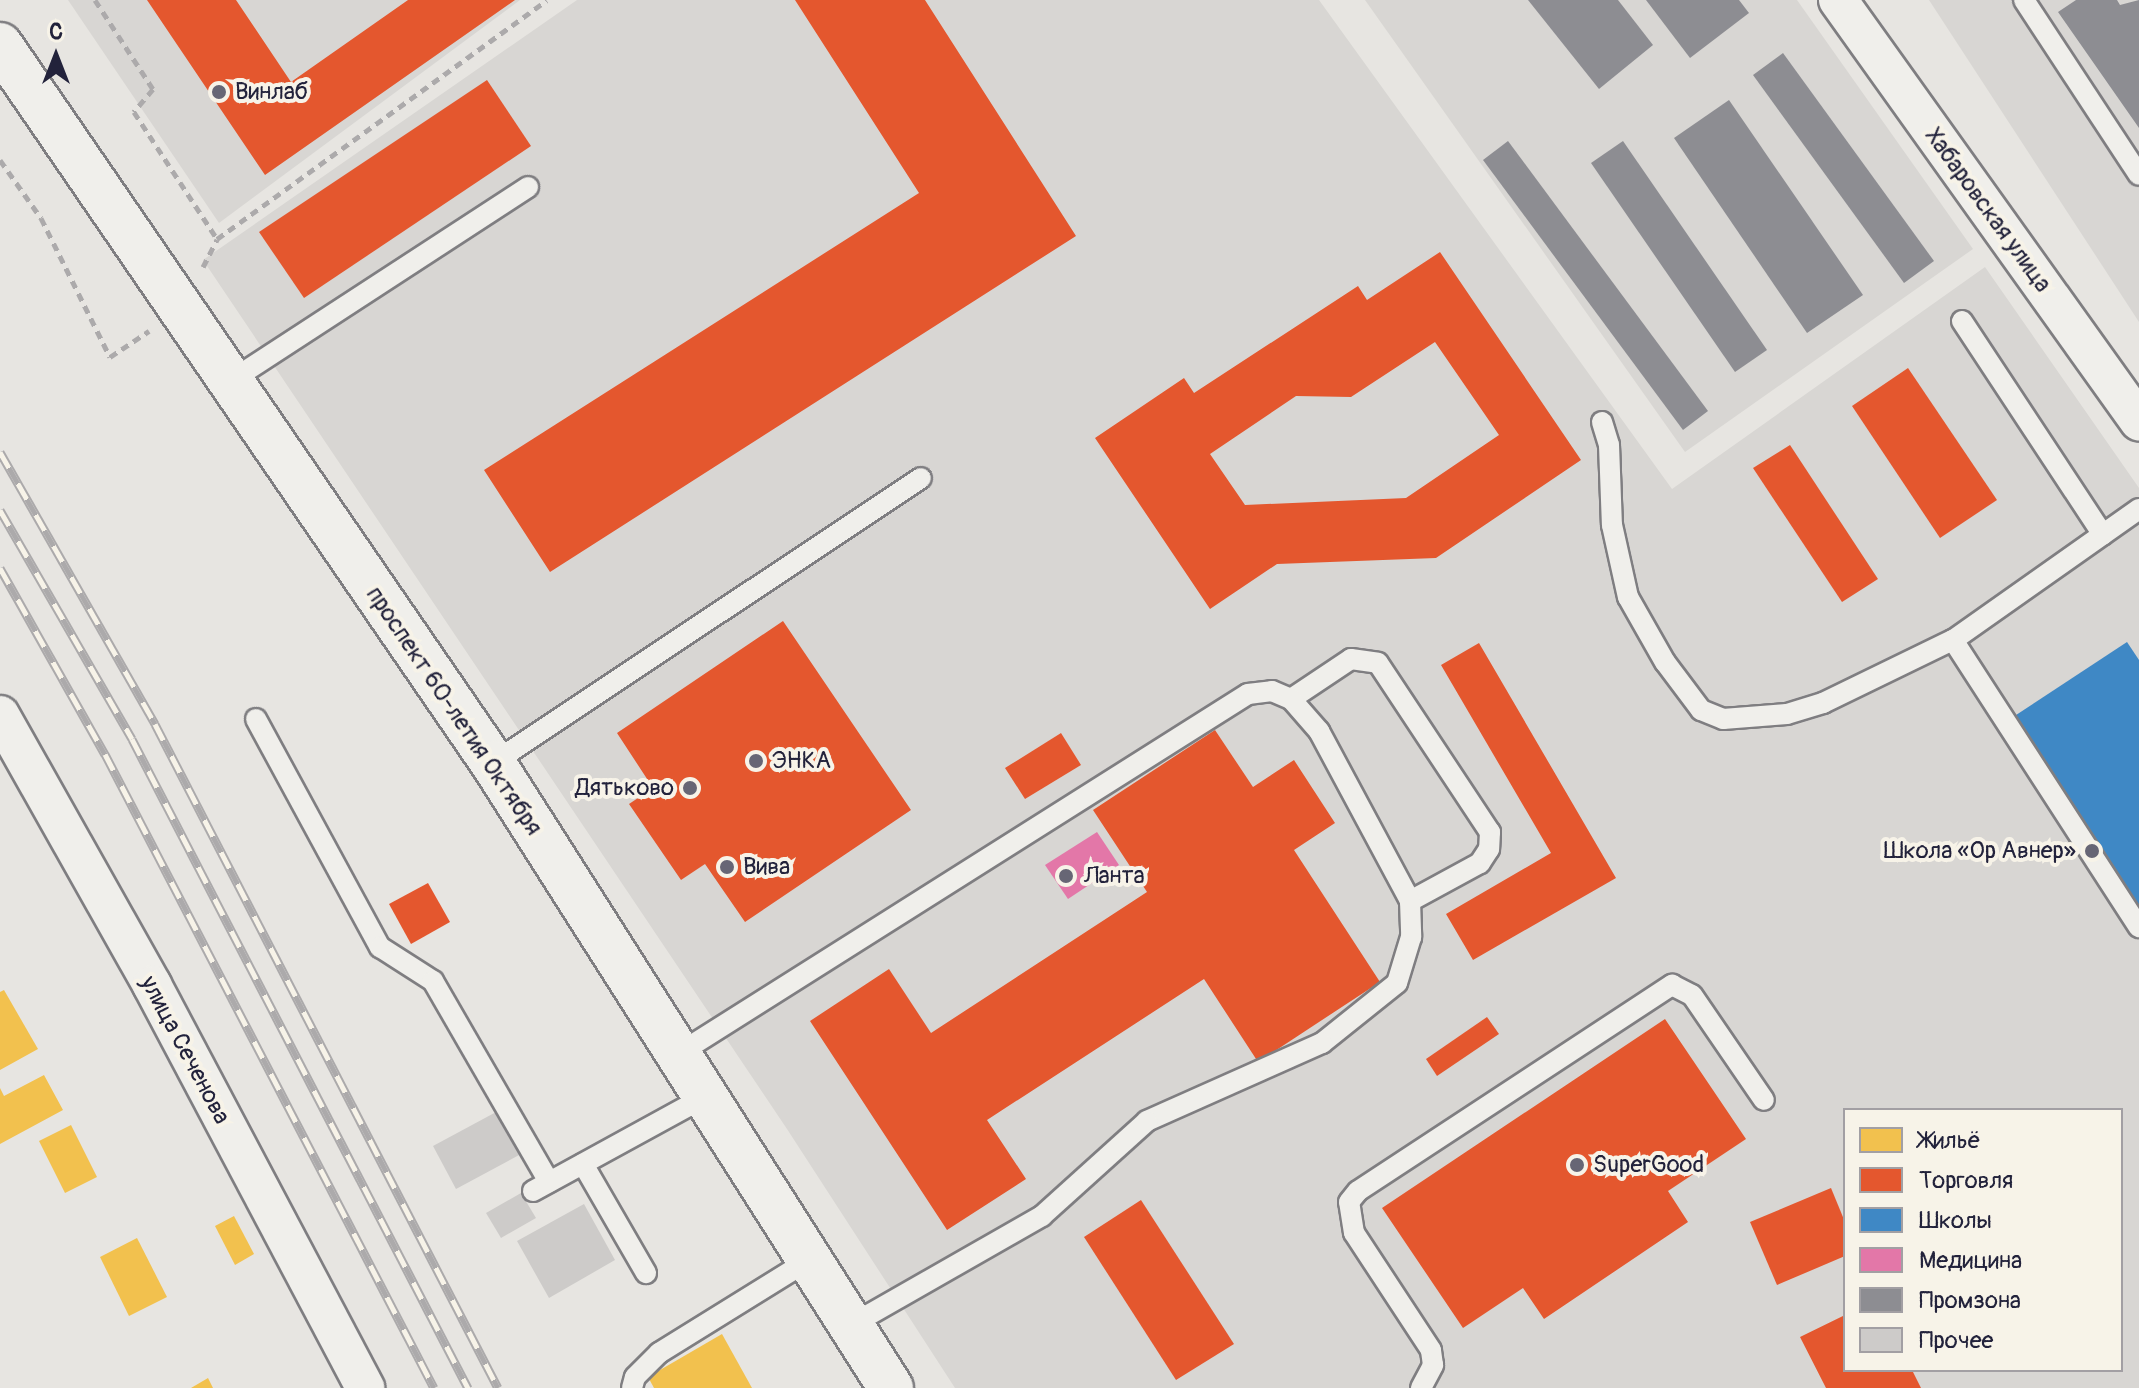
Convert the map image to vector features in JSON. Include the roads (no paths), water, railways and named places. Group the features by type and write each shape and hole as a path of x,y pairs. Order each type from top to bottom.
{"highway":[{"name":"проспект 60-летия Октября","path":"0,45 493,763 891,1388"}],"street":[{"name":"Хабаровская улица","path":"1838,0 2139,421"},
{"name":"улица Сеченова","path":"0,715 152,985 365,1388"}],"lane":[{"path":"2024,0 2139,175"},
{"path":"229,382 528,187"},
{"path":"1962,321 2103,535"},
{"path":"1602,422 1609,445 1612,525 1628,597 1665,662 1701,710 1723,719 1787,714 1823,703 1953,640 2139,509"},
{"path":"493,763 921,478"},
{"path":"1953,640 2139,927"},
{"path":"1291,699 1351,659 1378,663 1490,832 1489,849 1480,863 1410,901"},
{"path":"678,1054 1248,694 1272,691 1291,699 1319,731 1410,901 1411,937 1397,983 1322,1043 1227,1081 1147,1121 1042,1216 851,1325"},
{"path":"256,719 380,947 433,981 541,1187 705,1097"},
{"path":"1421,1388 1433,1365 1431,1350 1354,1233 1349,1202 1358,1191 1672,985 1692,995 1764,1100"},
{"path":"583,1164 646,1273"},
{"path":"632,1388 635,1377 659,1353 809,1260"}],"railway":[{"path":"0,452 155,724 498,1388"},
{"path":"0,510 132,739 468,1388"},
{"path":"0,568 105,754 434,1388"}],"place":[{"name":"Винлаб","path":"219,92"},
{"name":"ЭНКА","path":"756,761"},
{"name":"Дятьково","path":"690,788"},
{"name":"Школа «Ор Авнер»","path":"2092,851"},
{"name":"Вива","path":"727,867"},
{"name":"Ланта","path":"1066,876"},
{"name":"SuperGood","path":"1577,1165"}]}
